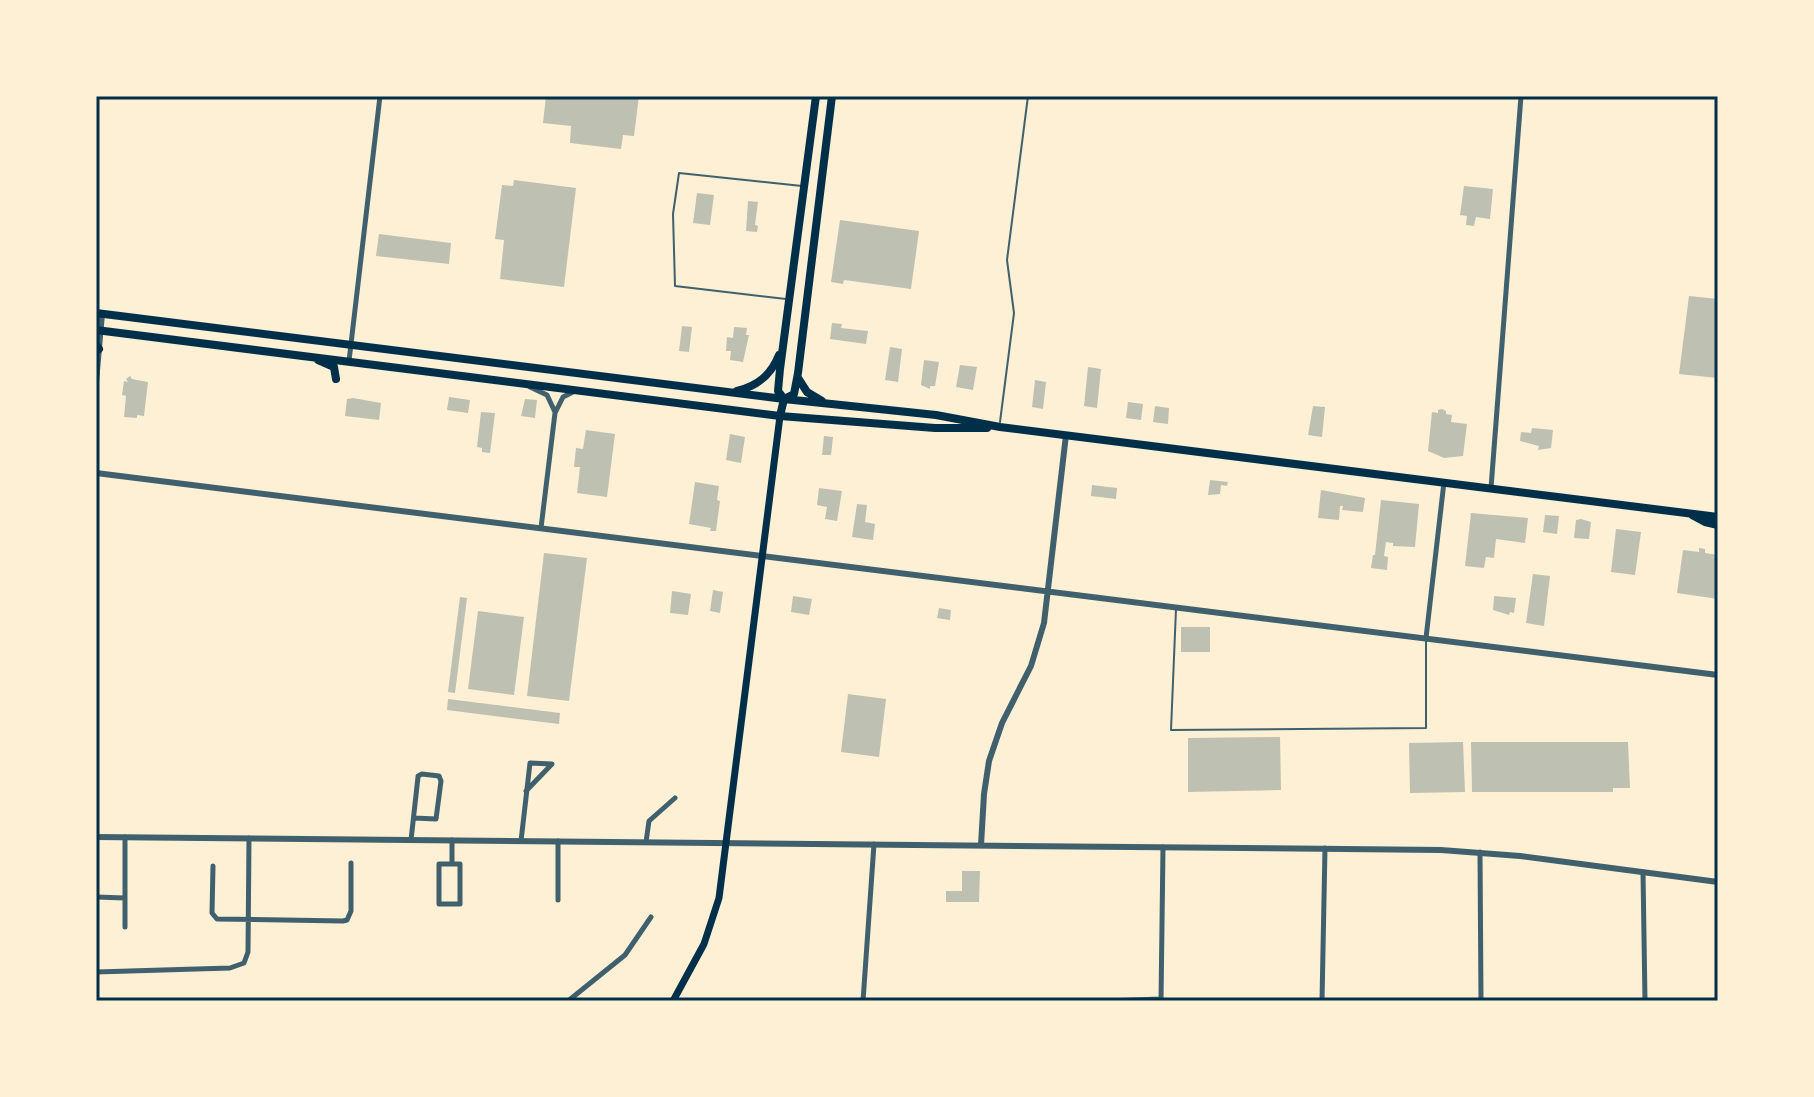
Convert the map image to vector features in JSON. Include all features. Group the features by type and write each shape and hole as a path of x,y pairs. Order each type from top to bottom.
{"highway":[{"path":"784,399 778,391 783,343 816,96"},
{"path":"784,399 794,394 798,373 832,96"},
{"path":"99,314 829,405 936,415 1000,427 1718,517"},
{"path":"98,330 780,416 935,428 1000,427"},
{"path":"730,392 751,387 767,376 783,343"},
{"path":"310,356 334,367 336,379"},
{"path":"798,373 799,381 807,392 829,405"},
{"path":"780,416 784,399"},
{"path":"1688,513 1718,525"}],"main road":[{"path":"673,1001 696,962 712,922 728,843 780,416"}],"street":[{"path":"349,361 380,96"},
{"path":"1491,488 1521,96"},
{"path":"96,382 99,314"},
{"path":"520,383 547,395 555,413"},
{"path":"541,528 555,413 563,397 577,389"},
{"path":"981,845 989,761 1002,723 1035,654 1044,623 1066,435"},
{"path":"96,473 1718,675"},
{"path":"1426,638 1444,482"},
{"path":"521,841 526,791 530,763 552,764 526,791"},
{"path":"411,840 418,776 439,776 436,819 414,818"},
{"path":"646,842 649,821 675,798"},
{"path":"96,837 1480,852 1718,882"},
{"path":"125,837 125,927"},
{"path":"96,972 238,967 244,963 248,952 249,838"},
{"path":"452,840 452,864"},
{"path":"558,841 558,900"},
{"path":"863,1001 874,844"},
{"path":"1110,1001 1161,1000 1163,847"},
{"path":"1322,1001 1325,848"},
{"path":"1480,852 1481,1001"},
{"path":"213,866 213,917 347,920 351,911 351,863"},
{"path":"439,864 452,864 460,864 460,904 439,904 439,864"},
{"path":"1643,872 1645,1001"},
{"path":"96,897 125,898"},
{"path":"568,1001 576,999 625,955 651,917"}],"lane":[{"path":"1000,427 1014,313 1007,260 1028,96"},
{"path":"789,299 675,286 673,214 679,173 805,186"},
{"path":"1176,607 1171,730 1426,728 1426,638"}],"building":[{"path":"546,96 639,96 634,136 623,135 621,149 570,143 571,126 543,123"},
{"path":"514,180 576,188 564,287 500,279 504,240 495,239 502,185 513,186"},
{"path":"1464,186 1493,189 1490,219 1476,217 1474,226 1466,225 1467,216 1460,215"},
{"path":"697,193 714,195 710,225 693,223"},
{"path":"748,201 758,202 757,232 746,231"},
{"path":"840,220 919,231 911,289 844,280 843,284 831,282"},
{"path":"379,234 451,243 449,264 376,256"},
{"path":"1689,296 1718,299 1718,378 1679,374"},
{"path":"832,323 842,324 841,328 868,331 866,344 830,339"},
{"path":"682,326 692,327 689,352 679,351"},
{"path":"734,327 747,328 746,335 749,335 743,362 730,360 731,351 726,351 727,337 733,338"},
{"path":"890,347 902,349 898,382 885,380"},
{"path":"924,360 939,362 935,386 930,386 930,389 921,385"},
{"path":"960,365 977,367 973,390 956,387"},
{"path":"1088,367 1101,369 1097,408 1084,406"},
{"path":"130,376 148,382 144,416 137,415 137,418 124,417 124,381 128,382 126,379"},
{"path":"1035,380 1046,382 1043,409 1032,407"},
{"path":"449,397 470,400 468,413 447,410"},
{"path":"347,399 381,403 379,420 345,416"},
{"path":"525,399 537,400 535,418 521,416"},
{"path":"1128,402 1143,404 1141,420 1126,418"},
{"path":"1155,406 1169,408 1168,424 1153,422"},
{"path":"1313,406 1325,407 1322,437 1308,435"},
{"path":"1442,409 1452,415 1451,422 1467,424 1463,456 1444,458 1428,451 1432,412 1438,413"},
{"path":"481,412 495,413 490,453 482,452 482,448 477,447"},
{"path":"1532,428 1553,430 1551,448 1538,450 1539,446 1520,441 1521,432 1531,433"},
{"path":"586,430 615,434 607,497 577,493 580,467 574,467 576,448 583,449"},
{"path":"730,434 745,437 741,463 726,460"},
{"path":"824,436 833,437 831,455 822,455"},
{"path":"1210,480 1228,482 1227,486 1221,485 1220,494 1208,495"},
{"path":"695,482 719,486 716,531 689,524"},
{"path":"1092,485 1117,488 1116,499 1091,496"},
{"path":"819,488 842,491 837,521 825,519 827,507 817,505"},
{"path":"1321,490 1365,498 1363,512 1342,510 1343,506 1340,506 1339,520 1318,518"},
{"path":"1381,500 1419,504 1415,547 1393,546 1393,543 1386,542 1384,556 1388,557 1387,570 1371,568"},
{"path":"857,504 867,505 865,522 875,524 873,540 852,537"},
{"path":"1471,513 1528,518 1525,543 1496,539 1494,558 1486,557 1484,568 1465,566"},
{"path":"1545,515 1559,516 1557,534 1543,532"},
{"path":"1576,520 1591,522 1589,539 1574,538"},
{"path":"1616,529 1641,532 1635,575 1611,572"},
{"path":"1699,548 1705,549 1705,553 1718,555 1718,599 1677,593 1683,550 1699,552"},
{"path":"544,553 587,558 569,701 527,696"},
{"path":"1533,574 1550,576 1544,626 1526,623"},
{"path":"713,590 723,592 720,613 710,611"},
{"path":"672,591 691,594 688,615 670,613"},
{"path":"793,596 812,599 809,615 791,612"},
{"path":"1494,596 1516,598 1514,613 1510,612 1509,615 1493,610"},
{"path":"460,597 467,598 455,693 448,692"},
{"path":"939,608 951,610 950,620 937,618"},
{"path":"478,611 524,617 514,695 468,689"},
{"path":"1181,627 1210,627 1210,652 1181,652"},
{"path":"848,694 886,699 879,757 841,752"},
{"path":"448,699 560,713 559,724 447,710"},
{"path":"1280,737 1281,790 1188,792 1188,738"},
{"path":"1463,742 1465,792 1410,793 1409,743"},
{"path":"1471,742 1628,742 1630,788 1613,788 1613,792 1472,792"},
{"path":"962,871 980,871 979,902 946,902 946,891 962,891"}]}
